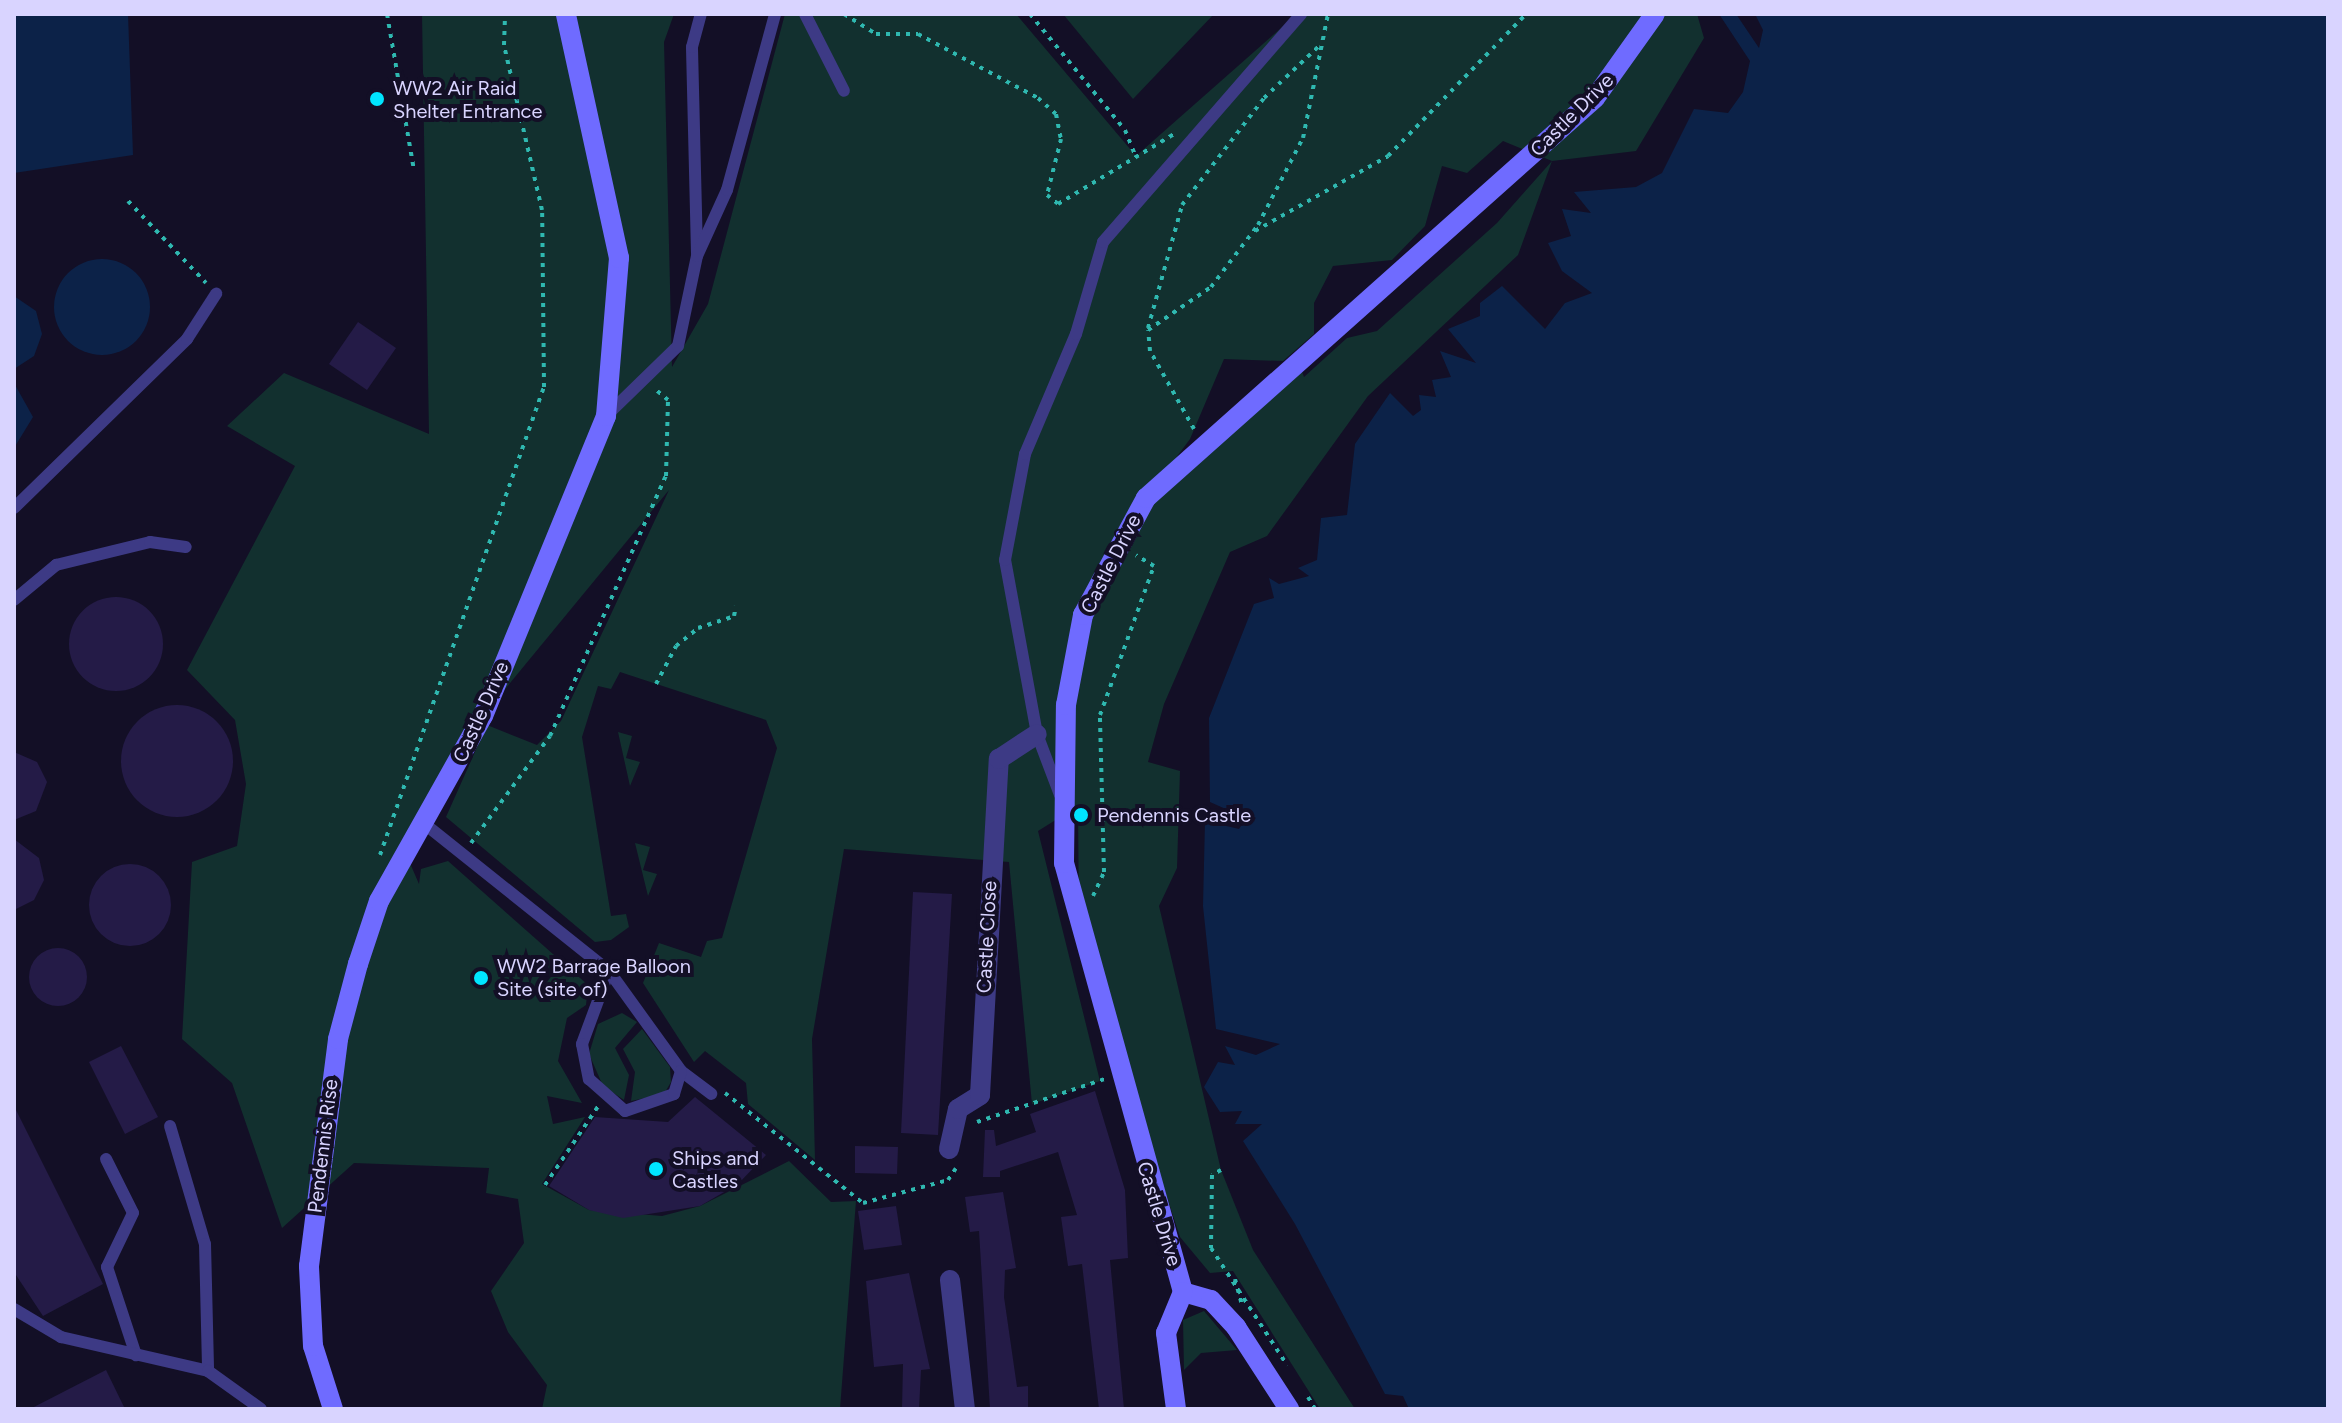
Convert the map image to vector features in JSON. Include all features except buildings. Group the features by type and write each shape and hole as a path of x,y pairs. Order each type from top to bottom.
{"street":[{"name":"Castle Drive","path":"386,888 426,825 483,716 606,416 619,258 566,14"},
{"name":"Castle Drive","path":"1176,1409 1166,1333 1183,1292 1118,1075 1064,863 1063,802 1073,655 1083,615 1146,498 1595,98 1655,14"},
{"name":"Castle Close","path":"954,1154 958,1109 980,1095 999,759 1037,734"},
{"name":"Pendennis Rise","path":"333,1409 313,1346 309,1266 338,1039 386,888"},
{"path":"950,1280 965,1409"},
{"path":"1183,1292 1211,1300 1236,1327 1289,1409"}],"lane":[{"path":"697,256 692,47 701,14"},
{"path":"606,416 647,381 678,346 697,256 727,190 775,14"},
{"path":"805,14 844,91"},
{"path":"1063,802 1037,734 1005,560 1025,454 1076,334 1103,242 1211,113 1301,14"},
{"path":"14,508 187,339 216,294"},
{"path":"14,600 56,565 150,542 186,547"},
{"path":"426,825 465,852 609,971 681,1071 711,1094"},
{"path":"609,971 582,1044 589,1079 625,1111 650,1108 674,1094 681,1071"},
{"path":"170,1126 205,1244 208,1371"},
{"path":"106,1159 133,1213 107,1267 136,1355"},
{"path":"14,1309 61,1337 208,1371 261,1409"}],"path":[{"path":"387,14 392,73 414,171"},
{"path":"386,888 379,857 544,387 542,210 504,45 505,14"},
{"path":"844,14 876,34 918,34 1038,98 1058,127 1047,195 1058,204 1211,113"},
{"path":"1030,14 1125,130 1136,157"},
{"path":"1148,330 1211,287 1253,232 1303,138 1328,14"},
{"path":"1253,232 1388,156 1526,14"},
{"path":"1204,447 1150,351 1148,330 1182,205 1264,98 1321,45"},
{"path":"128,201 216,294"},
{"path":"465,852 550,736 666,476 668,400 647,381"},
{"path":"1079,927 1104,872 1100,715 1154,566 1120,545"},
{"path":"656,684 676,646 698,628 734,616 736,606"},
{"path":"968,1135 972,1124 1118,1075"},
{"path":"711,1094 724,1092 863,1203 948,1180 954,1154"},
{"path":"545,1185 605,1096"},
{"path":"1221,1170 1212,1175 1208,1234 1232,1280 1287,1365"}],"green space":[{"path":"422,14 674,14 664,42 672,367 708,304 785,14 1016,14 1136,156 1297,14 1697,14 1704,38 1636,151 1552,161 1518,255 1368,396 1267,536 1230,552 1164,704 1148,762 1180,771 1177,868 1159,906 1221,1170 1253,1250 1355,1409 1320,1409 1233,1271 1210,1273 1180,1237 1079,927 1078,806 1038,831 1100,1081 1032,1104 1009,862 844,849 812,1039 815,1160 748,1104 746,1083 705,1051 694,1062 643,983 659,943 701,957 707,941 722,938 777,748 766,720 620,672 611,689 598,686 582,737 611,916 626,914 629,927 611,940 595,942 446,817 487,725 537,745 561,721 669,490 483,716 403,847 419,884 421,869 448,861 588,985 586,1005 567,1018 558,1061 582,1103 547,1096 553,1124 585,1117 542,1184 589,1210 662,1216 700,1206 789,1161 831,1202 856,1201 840,1409 542,1409 547,1385 508,1332 491,1291 524,1243 518,1199 486,1193 489,1168 354,1163 282,1228 232,1083 182,1039 192,862 237,846 246,784 235,720 187,670 295,466 227,426 284,373 429,434","holes":["1503,141 1552,161 1497,223 1377,331 1347,338 1304,377 1299,364 1149,494 1190,439 1224,359 1283,361 1314,334 1314,303 1333,266 1392,260 1425,226 1442,166 1467,173"]},
{"path":"1063,14 1214,14 1133,99"},
{"path":"618,732 632,736 626,758 640,762 630,786"},
{"path":"635,843 650,847 643,870 657,874 648,896"},
{"path":"622,1013 637,1022 615,1048 629,1075 624,1100 603,1086 589,1054 598,1024"},
{"path":"642,1029 670,1067 671,1082 664,1094 631,1101 635,1072 623,1049"},
{"path":"1204,1311 1237,1350 1201,1353 1184,1370 1183,1320"}],"water":[{"path":"14,14 128,14 133,155 14,173"},
{"path":"1719,14 1736,14 1759,48 1763,30 1755,14 2328,14 2328,1409 1409,1409 1403,1396 1385,1394 1295,1224 1243,1141 1262,1124 1235,1124 1242,1111 1220,1112 1204,1087 1218,1062 1235,1065 1225,1046 1256,1055 1280,1044 1216,1029 1203,906 1205,821 1239,829 1246,818 1210,802 1209,718 1254,604 1274,598 1269,578 1279,584 1309,576 1298,568 1317,560 1321,518 1347,515 1355,444 1390,393 1413,416 1421,410 1419,395 1436,397 1432,380 1451,377 1440,351 1476,363 1448,329 1480,316 1480,303 1502,286 1545,329 1565,303 1592,293 1562,271 1548,243 1571,236 1562,209 1591,213 1574,192 1636,187 1662,173 1694,109 1728,113 1743,92 1750,61"},
{"path":"102,259 120,263 136,273 146,289 150,307 146,325 136,341 120,351 102,355 84,351 68,341 58,325 54,307 58,289 68,273 84,263"},
{"path":"14,296 36,311 42,334 34,356 14,369"},
{"path":"14,383 33,417 14,448"}],"place":[{"name":"WW2 Air Raid Shelter Entrance","path":"377,99"},
{"name":"Pendennis Castle","path":"1081,815"},
{"name":"WW2 Barrage Balloon Site (site of)","path":"481,978"},
{"name":"Ships and Castles","path":"656,1169"}]}
